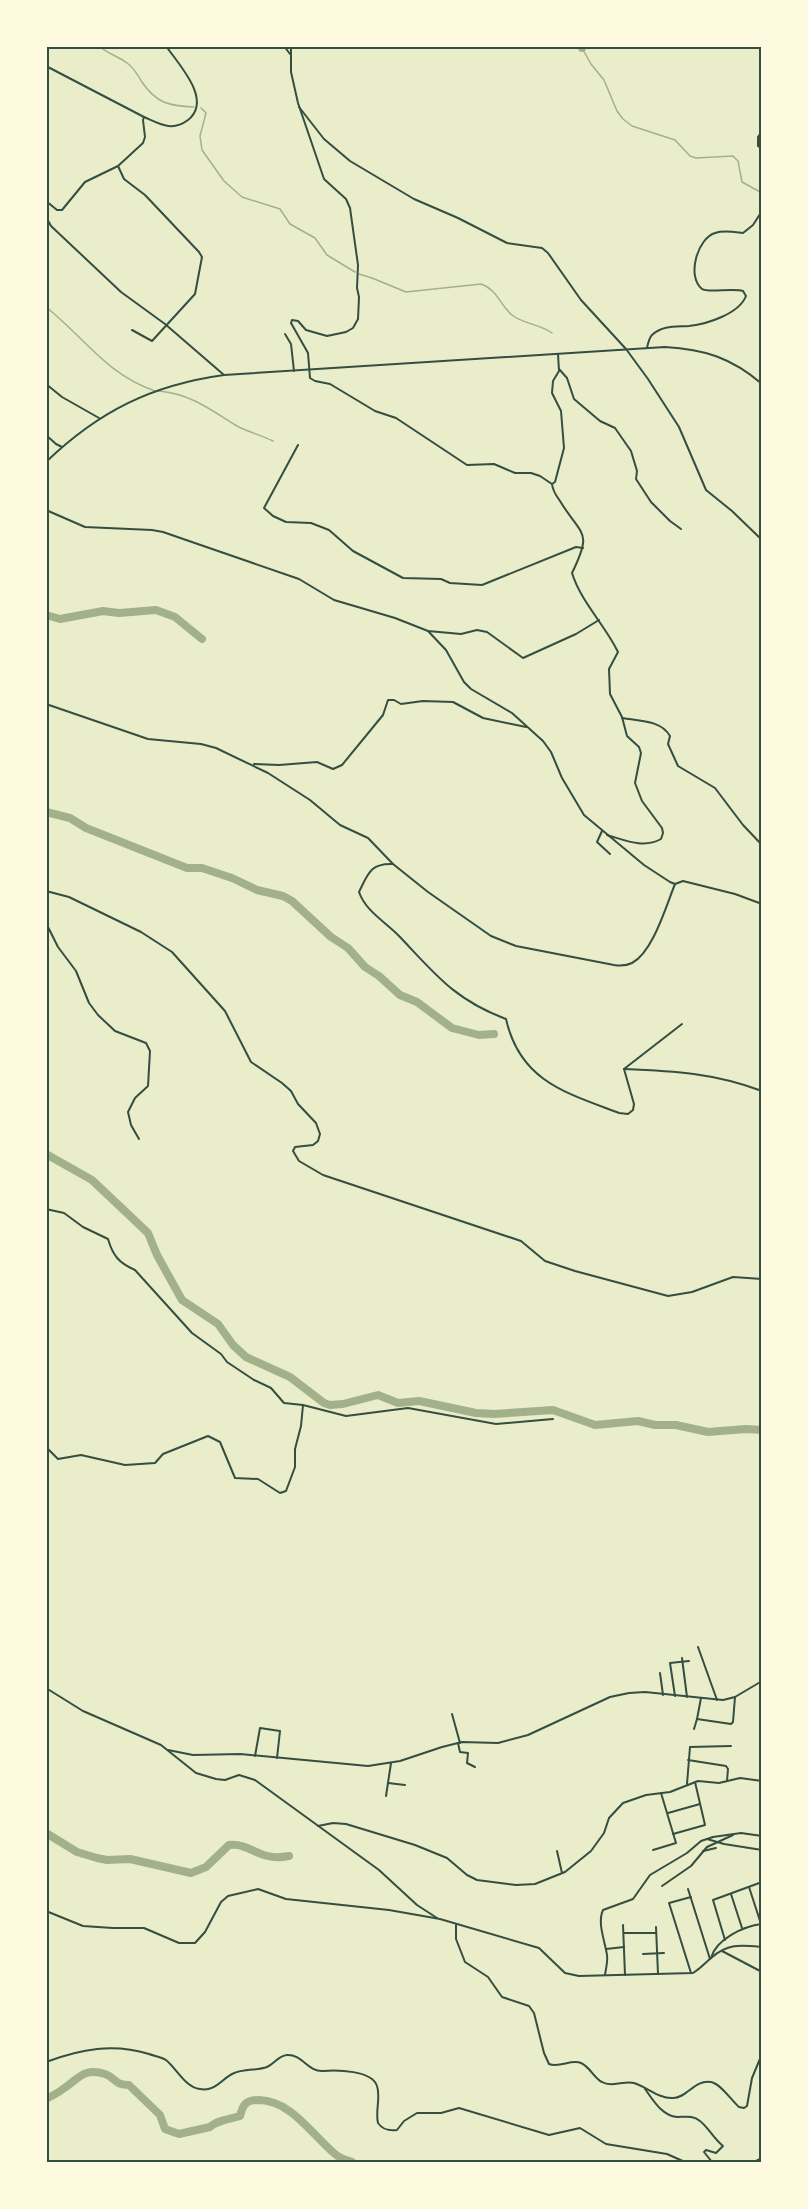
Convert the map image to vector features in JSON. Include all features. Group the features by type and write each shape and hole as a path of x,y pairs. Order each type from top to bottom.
{"street":[{"path":"46,66 168,128 178,126 196,112 199,103 196,92 166,46"},
{"path":"284,46 290,54"},
{"path":"291,46 291,72 298,105 324,179 348,202 358,271 358,319 353,328 327,336 306,330 298,321 292,320 291,323 308,353 310,378 330,384 375,411 396,418 466,465 494,464 515,473 531,473 540,476 552,484"},
{"path":"298,105 324,139 350,161 414,199 459,218 507,243 542,248 556,262 581,300 626,349 679,427 706,489 762,540"},
{"path":"46,201 57,210 63,210 85,182 118,166 143,143 144,117"},
{"path":"762,131 758,137 758,146 762,149"},
{"path":"118,166 124,179 145,195 202,257 195,294 167,325 152,340 132,330"},
{"path":"647,348 650,337 667,327 702,324 744,303 747,296 743,291 702,289 697,281 695,264 700,247 710,235 725,231 743,233 753,225 762,211"},
{"path":"46,217 51,226 121,292 167,325 224,375"},
{"path":"285,334 291,344 294,371"},
{"path":"46,462 99,418 165,387 224,375 626,349 691,348 710,352 748,373 762,384"},
{"path":"558,354 559,369 552,393 561,411 564,448 555,482 552,484 553,491 583,534 584,548 572,573 577,588 618,652 609,669 610,694 622,718 627,736 633,744 639,747 641,753 635,783 642,801 662,828 663,833 661,839 646,844 607,835"},
{"path":"559,369 567,378 574,399 600,421 615,428 631,451 637,471 636,479 651,502 681,529"},
{"path":"46,384 62,397 99,418"},
{"path":"46,435 62,447"},
{"path":"298,444 264,508 273,516 286,522 311,523 329,530 353,551 403,578 441,579 450,583 482,585 576,547 584,548"},
{"path":"46,510 69,522 85,527 164,532 299,579 334,600 395,618 428,631 461,634 477,630 487,632 523,658 576,634 599,620"},
{"path":"428,631 446,650 464,682 471,689 512,713 551,752 562,778 584,815 652,871 675,884"},
{"path":"250,764 279,765 317,762 333,769 342,765 383,715 388,700 401,704 423,701 453,702 483,718 528,728"},
{"path":"46,704 148,739 201,744 216,748 250,764 310,800 340,825 368,838 393,864 428,892 497,939 516,946 625,966 644,954 675,884 683,881 735,894 762,904"},
{"path":"622,718 658,725 669,732 668,744 678,766 715,788 743,825 762,845"},
{"path":"602,831 597,842 610,854"},
{"path":"393,864 380,863 372,868 359,892 366,906 401,938 441,982 473,1005 506,1019 512,1040 530,1069 565,1091 619,1113 627,1114 633,1110 634,1104 624,1069"},
{"path":"46,891 69,897 141,932 172,952 230,1017 250,1062 291,1091 298,1104 316,1123 320,1134 318,1141 313,1145 295,1147 293,1151 300,1161 323,1175 521,1241 546,1261 654,1293 678,1295 739,1276 762,1279"},
{"path":"46,923 58,947 76,971 89,1003 98,1016 114,1030 143,1040 150,1051 148,1086 135,1098 128,1112 139,1139"},
{"path":"624,1069 682,1024"},
{"path":"624,1069 689,1072 733,1081 762,1091"},
{"path":"46,1209 64,1213 83,1227 108,1239 113,1255 123,1265 135,1270 192,1333 221,1354 227,1362 271,1388 284,1403 303,1405 346,1416 408,1408 496,1424 553,1419"},
{"path":"46,1447 58,1460 81,1455 125,1465 155,1463 163,1454 208,1436 220,1442 235,1478 258,1479 280,1493 286,1491 295,1467 295,1449 303,1405"},
{"path":"698,1647 717,1700"},
{"path":"682,1658 687,1697"},
{"path":"675,1696 670,1663 689,1661"},
{"path":"660,1673 663,1695"},
{"path":"168,1750 192,1755 255,1756 368,1766 459,1743 498,1743 528,1735 610,1697 629,1693 723,1700 735,1696 762,1680"},
{"path":"46,1688 83,1711 136,1733 168,1750 196,1773 216,1779 225,1780 239,1775 255,1780 379,1870 417,1905 440,1919"},
{"path":"696,1719 731,1724 735,1696"},
{"path":"694,1729 701,1698"},
{"path":"452,1714 460,1752 468,1753 467,1763 475,1767"},
{"path":"255,1756 260,1728 280,1731 277,1758"},
{"path":"687,1784 690,1747 731,1746"},
{"path":"688,1761 726,1766 727,1781"},
{"path":"386,1796 391,1762"},
{"path":"318,1826 333,1823 346,1824 415,1845 447,1858 467,1875 477,1880 516,1885 535,1884 562,1873 591,1851 604,1833 609,1818 623,1803 646,1795 670,1792 695,1782 719,1783 740,1778 762,1781"},
{"path":"673,1833 705,1825 695,1782"},
{"path":"388,1783 405,1785"},
{"path":"653,1850 676,1843 661,1793"},
{"path":"667,1814 700,1804"},
{"path":"662,1886 691,1866 703,1851 717,1842 741,1833 762,1836"},
{"path":"605,1975 607,1954 601,1914 603,1910 633,1899 650,1875 707,1839 733,1836"},
{"path":"707,1839 762,1850"},
{"path":"703,1851 716,1848"},
{"path":"557,1851 562,1873"},
{"path":"725,1940 712,1902 762,1882"},
{"path":"710,1959 716,1947 725,1940 742,1929 761,1923 749,1887"},
{"path":"46,1911 83,1926 144,1928 179,1943 195,1944 205,1932 221,1902 228,1896 258,1889 286,1899 389,1910 440,1919 539,1948 565,1973 579,1976 692,1973 727,1947 740,1945 762,1947"},
{"path":"688,1889 710,1959"},
{"path":"731,1894 742,1929"},
{"path":"691,1897 669,1903 692,1973"},
{"path":"456,1925 456,1939 465,1962 489,1977 502,1997 529,2006 534,2013 549,2064 554,2066 571,2062 582,2064 601,2082 608,2084 633,2082 671,2098 702,2083 710,2082 716,2084 744,2108 747,2106 754,2071 762,2054"},
{"path":"623,1925 625,1975"},
{"path":"656,1927 658,1974"},
{"path":"624,1933 643,1935 656,1933"},
{"path":"605,1949 624,1947"},
{"path":"721,1950 762,1972"},
{"path":"643,1954 664,1953"},
{"path":"46,2060 95,2048 135,2050 164,2059 190,2085 204,2090 218,2085 234,2073 248,2068 267,2067 281,2056 294,2055 314,2069 344,2070 370,2078 378,2088 378,2123 390,2131 397,2130 417,2113 441,2113 459,2109 549,2134 580,2128 606,2144 667,2154 685,2163"},
{"path":"645,2089 654,2102 668,2115 689,2116 702,2122 712,2137 723,2146 716,2153 706,2150 704,2152 712,2163"},
{"path":"756,2162 762,2158"}],"waterway":[{"path":"99,46 129,65 147,89 158,99 177,106 194,107"},
{"path":"582,48 604,80 617,111 623,119 632,126 675,140 690,156 696,158 733,156 738,161 742,182 762,193"},
{"path":"201,108 206,113 200,136 202,150 224,181 242,197 280,209 290,224 315,238 327,255 355,272"},
{"path":"359,274 406,292 481,284 495,293 512,315 552,333"},
{"path":"46,307 109,365 138,384 155,391"},
{"path":"159,391 191,399 237,426 273,441"},
{"path":"46,615 60,619 103,611 119,613 156,610 175,617 202,639"},
{"path":"46,812 70,818 86,828 187,868 202,868 232,878 257,890 283,896 292,901 331,937 348,948 365,967 400,995 417,1002 452,1028 479,1035 494,1034"},
{"path":"46,1154 92,1180 148,1233 157,1255 182,1300 218,1324 233,1345 246,1357 290,1377 324,1403 343,1404 378,1395 398,1403 419,1401 476,1413 553,1410 595,1425 638,1421 655,1425 676,1425 708,1432 762,1430"},
{"path":"46,1833 77,1852 97,1858 130,1859 191,1873 206,1867 229,1845 244,1847 270,1857 289,1856"},
{"path":"46,2099 86,2073 98,2072 120,2084 129,2085 160,2115 165,2129 179,2134 210,2127 220,2121 240,2116 248,2102 259,2100 271,2102 291,2112 326,2146 343,2159 352,2162"}]}
